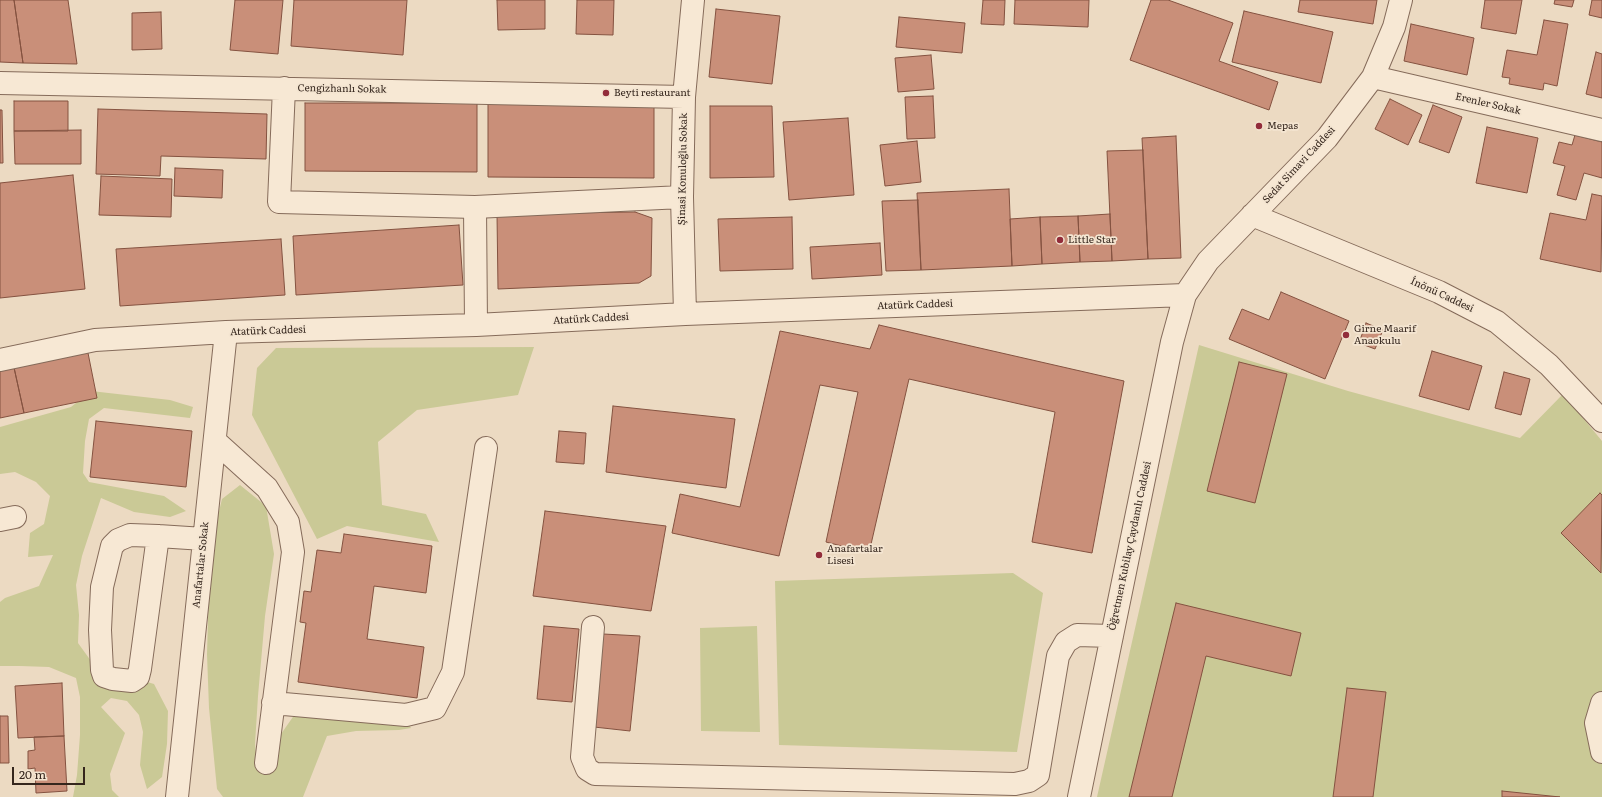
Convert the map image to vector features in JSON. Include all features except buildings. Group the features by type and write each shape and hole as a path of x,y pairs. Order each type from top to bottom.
{"street":[{"name":"Şinasi Konuloğlu Sokak","path":"685,314 682,197 684,97 693,0"},
{"name":"Sedat Simavi Caddesi","path":"1185,295 1208,261 1327,138 1373,77 1394,27 1401,0"},
{"name":"Erenler Sokak","path":"1373,77 1602,130"},
{"name":"Cengizhanlı Sokak","path":"0,83 684,97"},
{"path":"284,88 279,202 475,206 682,197"},
{"path":"475,206 476,325"},
{"name":"İnönü Caddesi","path":"1252,216 1439,292 1496,322 1549,366 1602,421"},
{"name":"Atatürk Caddesi","path":"0,360 95,340 226,332 476,325 685,314 1185,295"},
{"name":"Öğretmen Kubilay Çaydamlı Caddesi","path":"1079,797 1172,342 1185,295"},
{"name":"Anafartalar Sokak","path":"176,797 226,332"},
{"path":"215,441 267,488 288,522 293,552 266,763"},
{"path":"273,703 406,715 436,708 453,672 486,448"},
{"path":"158,536 138,677 132,681 104,676 102,670 100,630 102,587 112,546 118,540 130,535 158,536 204,539"},
{"path":"593,627 582,757 587,769 595,774 1015,784 1029,781 1038,775 1058,656 1066,642 1078,635 1112,636"},
{"path":"1602,703 1596,723 1602,752"}],"shaded area":[{"path":"1199,345 1348,391 1520,438 1563,394 1602,441 1602,797 1097,797"},
{"path":"534,347 518,395 417,410 378,442 382,505 426,514 439,542 347,526 317,539 252,415 257,368 276,348"},
{"path":"91,391 170,400 193,407 190,418 104,408 89,419 85,441 83,473 89,482 164,496 186,511 170,517 134,512 101,498 82,556 76,585 79,615 78,643 91,661 120,674 154,684 168,711 167,744 162,777 147,789 140,765 143,732 139,715 127,701 111,698 101,707 125,733 110,774 112,790 119,797 73,797 77,775 80,735 80,697 76,678 49,667 0,666 0,602 5,598 39,586 53,555 28,557 30,533 44,524 50,496 36,482 15,472 0,474 0,427 71,407"},
{"path":"240,485 266,506 274,554 265,616 258,696 255,744 257,763 276,760 281,734 295,714 406,720 411,728 399,730 356,731 327,736 303,797 223,797 217,789 209,708 207,654 210,549 222,499"},
{"path":"1013,573 1043,593 1017,752 779,745 775,581"},
{"path":"757,626 760,732 701,731 700,628"}],"place":[{"name":"Beyti restaurant","path":"606,93"},
{"name":"Mepas","path":"1259,126"},
{"name":"Little Star","path":"1060,240"},
{"name":"Girne Maarif Anaokulu","path":"1346,335"},
{"name":"Anafartalar Lisesi","path":"819,555"}]}
